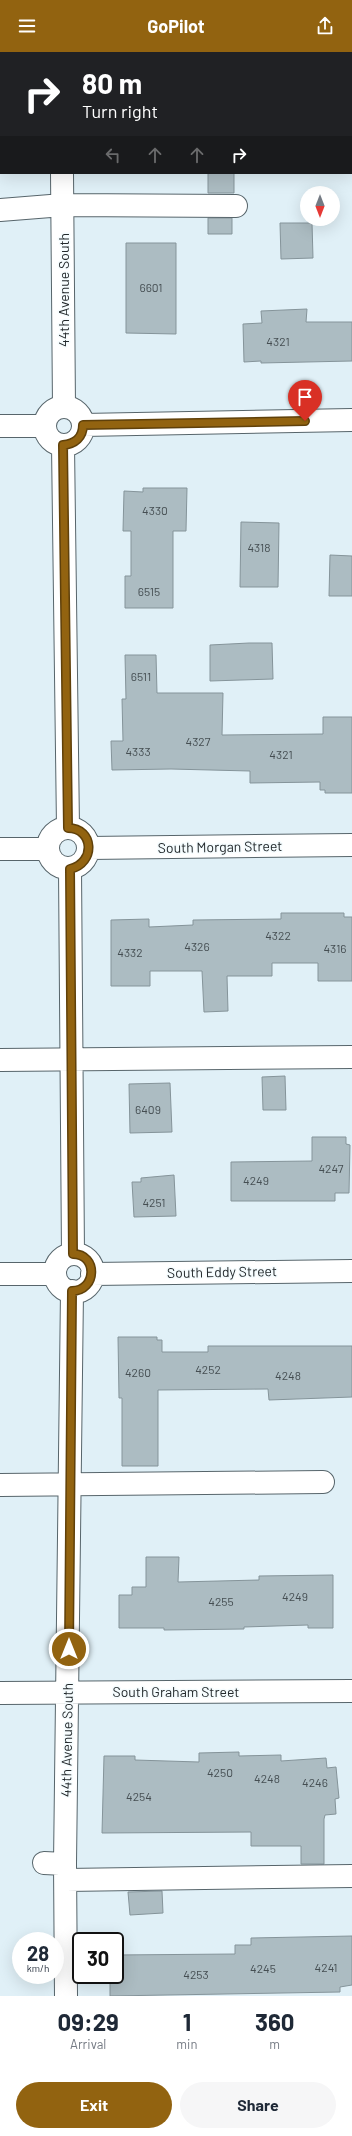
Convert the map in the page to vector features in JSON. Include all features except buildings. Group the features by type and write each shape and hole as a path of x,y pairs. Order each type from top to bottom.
{"street":[{"name":"44th Avenue South","path":"62,174 64,406"},
{"path":"0,210 63,205 236,206"},
{"path":"64,406 78,412 83,425 81,435 77,440 72,444 63,445 52,442 48,437 45,426 46,417 50,412 55,408 64,406"},
{"path":"83,425 352,420"},
{"path":"0,426 45,426"},
{"path":"63,445 68,828"},
{"path":"68,828 78,830 83,834 87,839 89,848 86,858 82,863 70,869 62,868 56,865 51,860 48,849 53,834 59,830 68,828"},
{"name":"South Morgan Street","path":"89,848 352,845"},
{"path":"0,849 48,849"},
{"path":"70,869 70,1060 73,1254"},
{"path":"0,1060 352,1057"},
{"path":"73,1254 82,1256 87,1260 92,1274 87,1286 81,1290 72,1291 62,1288 58,1283 55,1274 60,1259 73,1254"},
{"name":"South Eddy Street","path":"92,1274 352,1271"},
{"path":"0,1274 55,1274"},
{"name":"44th Avenue South","path":"66,1996 59,1869 68,1692 72,1291"},
{"path":"0,1485 323,1482"},
{"name":"South Graham Street","path":"0,1693 352,1691"},
{"path":"59,1869 352,1876"}],"route":[{"path":"69,1649 72,1291 81,1290 87,1286 92,1276 92,1270 87,1260 82,1256 73,1254 70,1060 70,869 82,863 86,858 89,852 89,845 83,834 78,830 68,828 63,445 72,444 77,440 81,435 83,425 305,421"}]}
